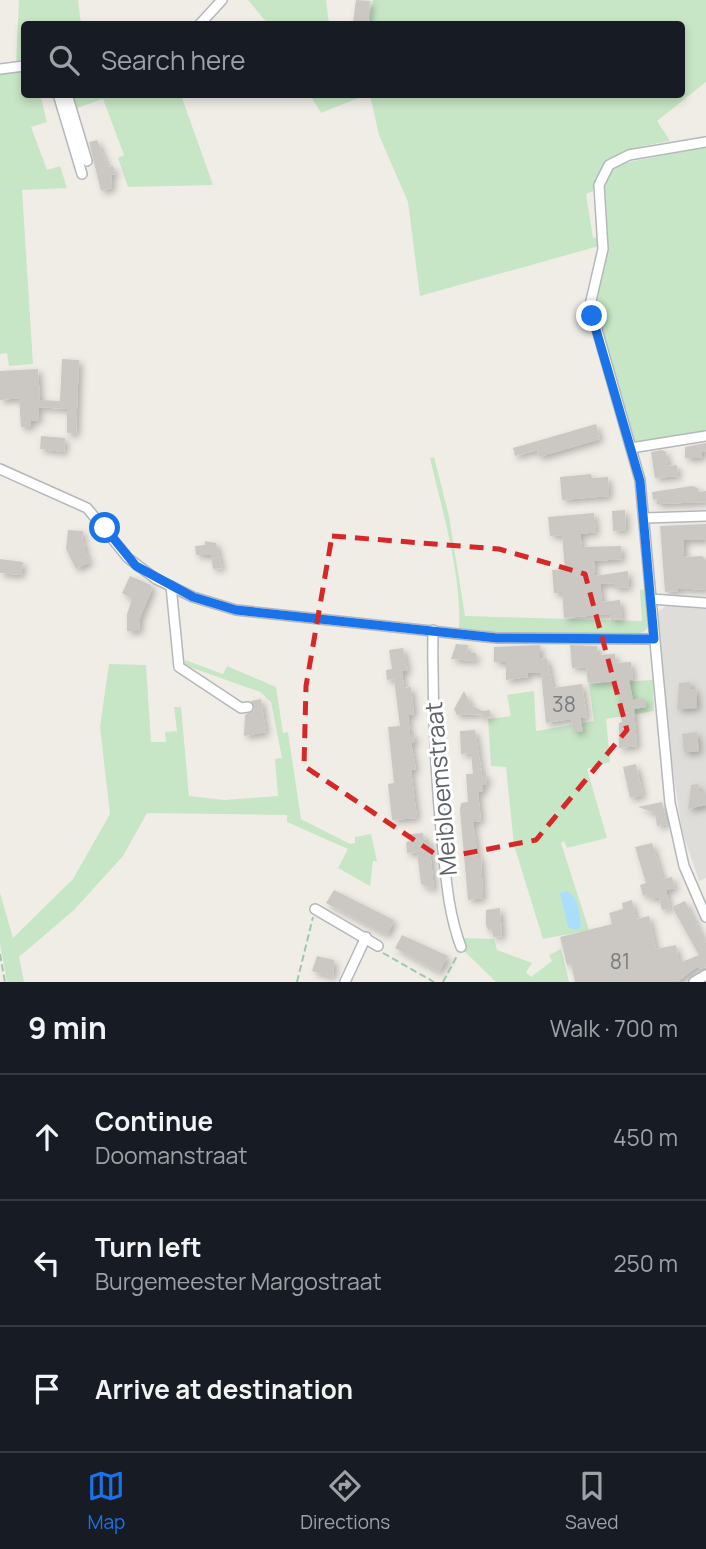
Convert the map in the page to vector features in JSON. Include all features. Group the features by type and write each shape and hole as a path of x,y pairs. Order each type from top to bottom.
{"street":[{"path":"203,21 222,0"},
{"path":"0,69 21,66"},
{"path":"59,98 82,174"},
{"path":"68,98 87,161"},
{"path":"706,142 618,158 603,173 598,185 603,249 590,305 640,481 663,751 675,831 684,866 706,917"},
{"path":"631,448 706,436"},
{"path":"0,469 87,508 136,566 171,586 193,597 256,614 497,638 654,639"},
{"path":"645,517 706,516"},
{"path":"171,586 179,667 241,708 248,707"},
{"path":"651,599 706,603"},
{"name":"Meibloemstraat","path":"433,630 432,698 437,792 450,912 461,947"},
{"path":"315,909 378,946"},
{"path":"345,982 366,937"},
{"path":"694,982 706,975"}],"path":[{"path":"297,982 315,909"},
{"path":"378,946 383,953 433,982"},
{"path":"443,982 461,947"},
{"path":"0,954 5,982"},
{"path":"0,980 4,978"}],"highlighted area":[{"path":"332,536 499,549 585,574 627,730 536,840 441,858 304,766 306,686"}],"shaded area":[{"path":"666,606 706,609 706,878 699,881 682,831 669,745 658,620 659,611"}],"green space":[{"path":"19,0 78,0 81,21 21,21 21,63 16,64"},
{"path":"248,0 326,0 329,21 266,21"},
{"path":"373,0 706,0 706,82 657,121 670,141 633,149 612,160 597,178 593,191 586,194 593,238 598,237 599,246 420,296 408,202 379,135 371,98 685,98 685,21 370,21"},
{"path":"21,68 21,98 41,98 47,122 31,127 47,170 60,166 67,188 22,190 33,364 9,366 7,353 0,354 0,72"},
{"path":"70,98 182,98 213,185 128,187 118,158 124,155 103,99 74,109"},
{"path":"312,98 358,98 321,113"},
{"path":"706,147 706,433 641,444 632,439 594,304 608,244 604,186 609,170 619,164"},
{"path":"434,457 449,516 465,616 642,621 640,590 645,589 648,626 645,631 632,636 501,633 459,628 454,565 430,458"},
{"path":"185,660 223,674 227,666 276,687 283,733 288,732 301,819 350,844 355,843 355,837 371,834 377,861 373,861 370,886 338,868 348,849 287,822 287,815 147,813 123,856 74,910 19,957 24,982 7,982 0,944 0,893 13,938 73,879 110,814 100,727 109,664 146,665 151,742 166,742 165,732 177,731 174,707 181,707 189,796 224,800 278,796 275,759 282,758 271,702 260,692 184,665"},
{"path":"653,680 654,711 606,719 610,762 587,769 607,838 567,848 564,841 561,843 589,930 543,939 514,845 506,767 491,766 488,719 511,716 507,695 534,691 536,731 594,721 589,684"},
{"path":"463,938 494,939 497,950 532,963 526,972 531,977 552,961 549,955 561,949 569,982 496,982 463,950"}],"water":[{"path":"567,891 574,897 579,912 581,927 576,930 568,927 560,893"}],"building":[{"path":"356,0 370,1 368,21 353,21"},
{"path":"97,140 108,167 113,166 115,174 111,175 112,188 101,191 89,142"},
{"path":"62,359 79,360 76,434 67,433 67,409 38,407 39,420 30,421 31,427 21,427 19,398 0,400 0,371 38,369 40,400 60,401"},
{"path":"596,424 600,439 539,457 537,450 515,456 513,448"},
{"path":"41,436 65,438 64,452 40,449"},
{"path":"706,443 706,452 702,452 701,458 685,458 685,447"},
{"path":"651,452 666,452 668,466 677,465 678,476 655,478"},
{"path":"591,474 592,478 608,477 609,496 562,500 560,477"},
{"path":"692,486 698,488 699,492 706,491 706,502 657,504 657,499 653,500 652,492"},
{"path":"625,510 626,530 613,531 612,511"},
{"path":"594,513 596,532 580,534 582,547 621,546 622,559 594,561 595,576 628,571 629,587 614,588 614,583 600,584 602,602 620,600 622,619 611,620 610,614 564,618 562,593 554,593 552,570 565,569 562,535 550,536 548,517"},
{"path":"706,524 706,540 684,540 684,557 702,556 706,560 706,590 678,588 678,591 665,592 660,526"},
{"path":"68,530 83,531 82,542 86,545 84,549 90,562 76,569 66,549"},
{"path":"205,541 216,543 222,568 213,569 211,555 196,555 195,546 205,545"},
{"path":"0,559 23,562 21,575 0,573"},
{"path":"130,576 151,585 152,589 140,618 139,631 127,631 127,614 132,599 122,593"},
{"path":"456,644 468,645 467,653 476,653 476,661 451,659"},
{"path":"540,645 540,659 547,658 553,688 582,684 587,717 580,718 583,731 574,732 571,719 546,723 541,673 528,673 528,677 506,680 506,662 494,662 494,647"},
{"path":"570,645 597,646 598,655 615,654 616,663 631,662 633,679 629,680 633,700 644,698 646,707 634,709 637,746 619,748 619,723 622,722 616,681 588,683 586,667 572,668"},
{"path":"403,648 408,671 402,671 404,688 411,687 414,714 408,715 410,734 414,734 415,743 411,743 416,769 411,770 417,818 392,820 388,784 394,783 388,727 400,726 394,679 387,680 386,670 392,669 389,650"},
{"path":"690,682 691,689 696,689 697,708 677,709 679,683"},
{"path":"464,691 471,705 482,711 490,710 491,717 483,718 482,714 457,715 454,709"},
{"path":"261,699 266,732 244,736 245,715 254,710 251,701"},
{"path":"475,730 482,774 486,774 487,784 483,785 483,792 478,792 481,821 473,822 478,857 481,857 483,898 468,900 460,810 461,803 468,802 466,774 473,774 471,753 461,754 460,731"},
{"path":"697,732 699,751 684,752 682,734"},
{"path":"636,764 643,795 630,798 623,767"},
{"path":"698,784 699,791 705,791 706,805 688,809 691,785"},
{"path":"662,802 667,824 657,826 655,813 638,807"},
{"path":"423,833 424,840 429,839 434,890 421,884 417,852 407,853 406,842 411,841 410,834"},
{"path":"652,843 663,879 672,877 675,888 666,890 670,908 662,910 659,897 650,899 649,894 643,896 640,885 646,883 635,847"},
{"path":"334,890 394,920 387,935 326,903"},
{"path":"632,900 636,919 649,916 656,949 676,945 679,963 699,955 672,907 685,901 706,943 706,967 700,969 698,966 677,982 575,982 571,964 567,965 560,937 612,924 609,913 623,909 622,903"},
{"path":"500,908 502,936 493,937 492,929 488,930 486,925 486,910"},
{"path":"402,935 448,956 439,972 395,948"},
{"path":"317,956 334,960 333,977 312,971"}],"route":[{"path":"105,528 128,558 156,579 193,597 236,610 279,617 459,632 497,638 654,639 640,481 592,316"}]}
